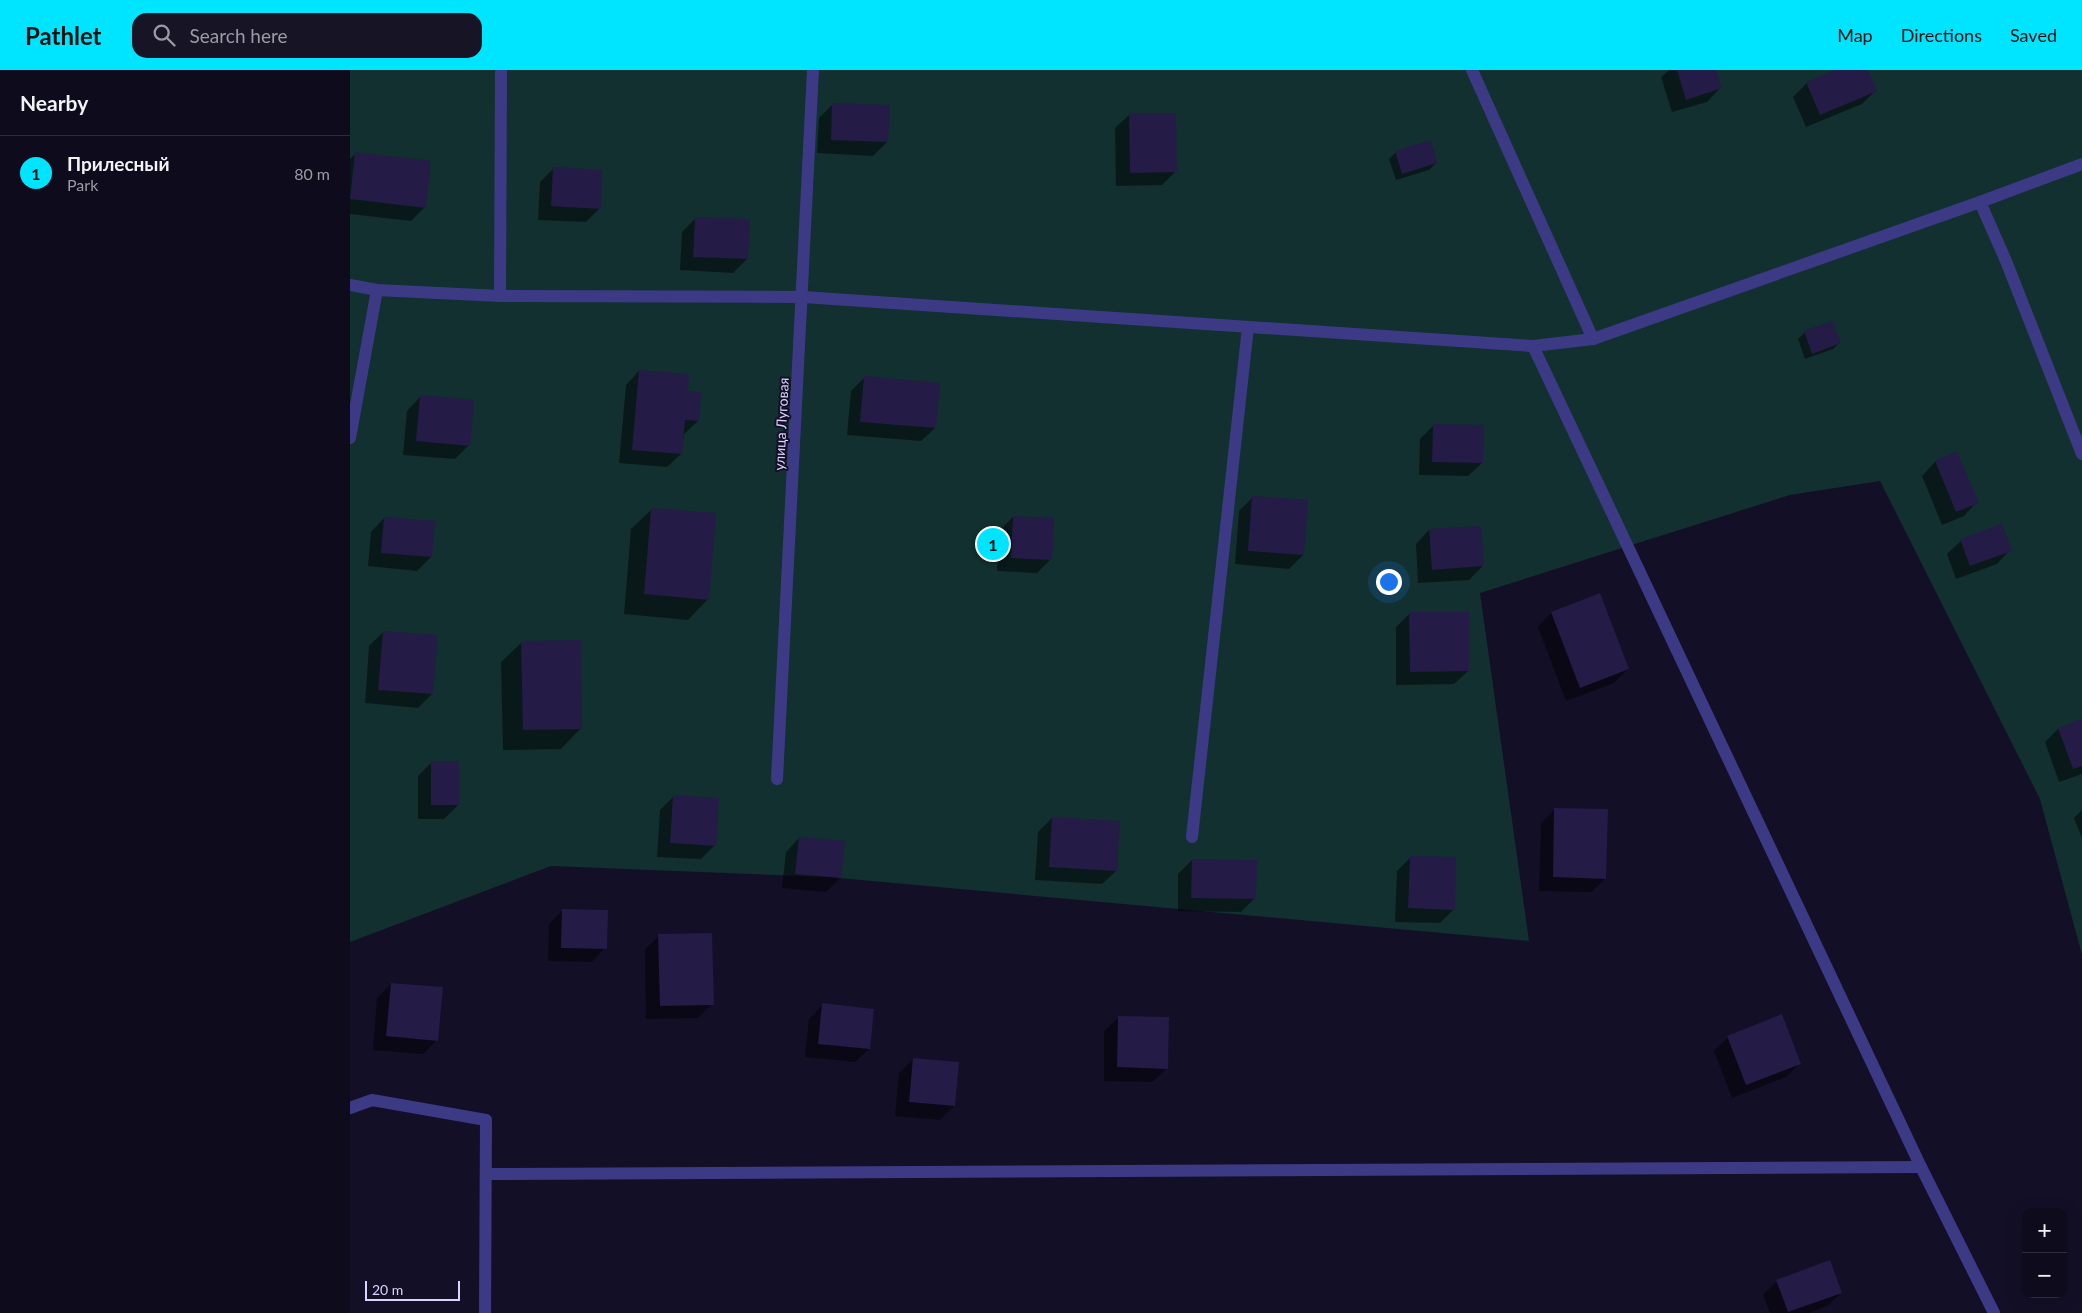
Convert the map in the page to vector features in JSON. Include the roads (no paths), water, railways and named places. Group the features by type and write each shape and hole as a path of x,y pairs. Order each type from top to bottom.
{"street":[{"path":"500,70 500,296"},
{"name":"улица Луговая","path":"777,779 803,297 813,70"},
{"path":"1472,70 1593,339"},
{"path":"350,285 377,290 500,296 803,297 1532,346 1593,339 2082,164"},
{"path":"1980,202 2006,261 2082,454"},
{"path":"350,438 377,290"},
{"path":"1192,837 1248,327"},
{"path":"1532,346 1921,1167 1994,1313"},
{"path":"350,1108 372,1100 486,1120 485,1313"},
{"path":"487,1174 1921,1167"}],"place":[{"name":"Прилесный","path":"993,544"}]}
